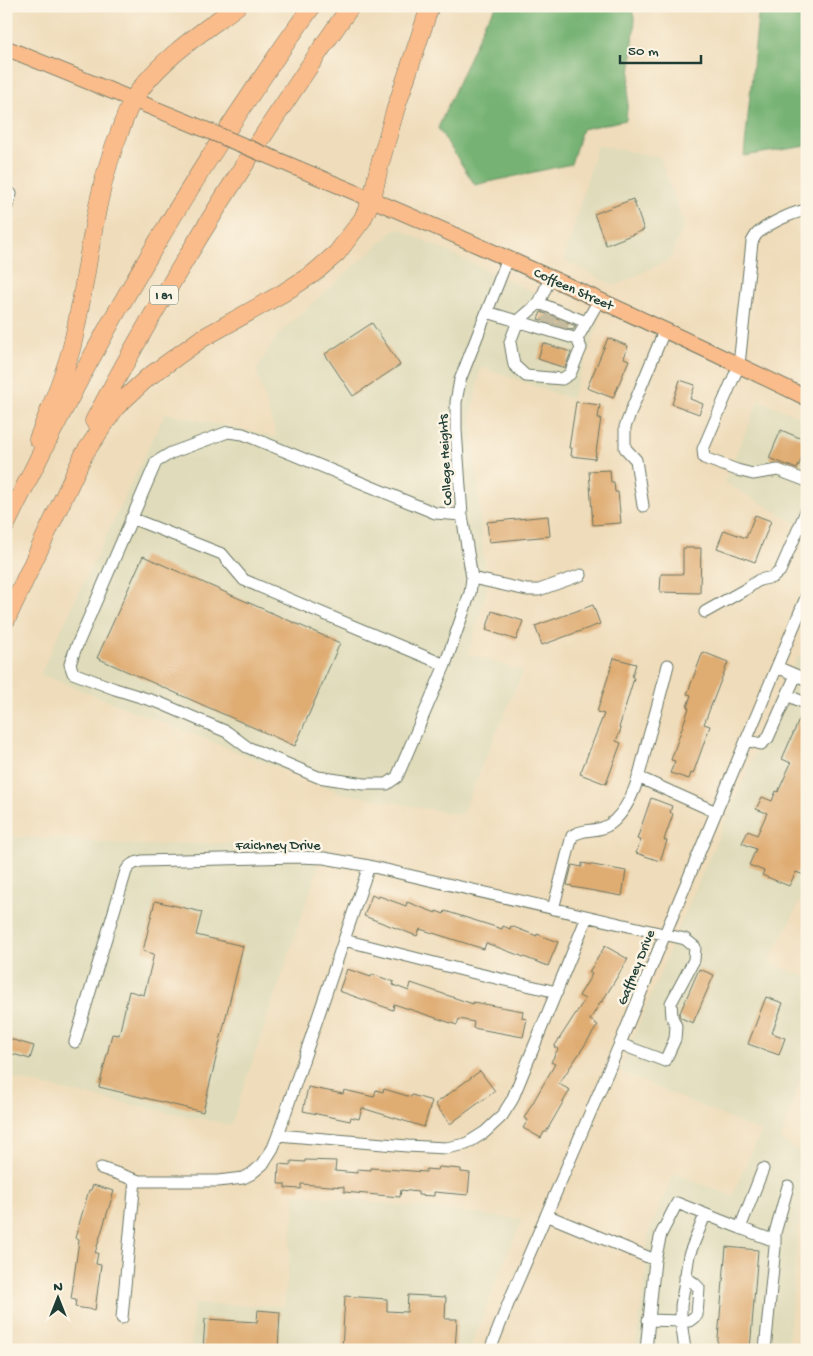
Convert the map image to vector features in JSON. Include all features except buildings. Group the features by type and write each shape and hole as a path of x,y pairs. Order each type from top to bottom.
{"highway":[{"path":"6,515 35,448 61,380 71,347 100,194 114,145 133,100 161,65 202,31 238,6"},
{"name":"I 81","path":"6,525 36,462 81,378 172,218 229,128 312,6"},
{"name":"I 81","path":"7,597 76,456 152,315 254,150 350,6"},
{"path":"6,620 84,454 116,407 147,378 201,339 283,293 314,273 337,253 362,220 372,199 395,110 430,6"}],"main road":[{"name":"Coffeen Street","path":"6,48 372,199 508,258 807,398"}],"street":[{"path":"6,209 11,194"},
{"path":"807,210 774,222 757,233 752,242 739,365 703,449 704,458 737,470 753,474 778,470 807,481"},
{"name":"College Heights","path":"472,578 462,515 456,402 460,380 508,258"},
{"path":"487,312 518,321 548,327 577,339 581,348 570,374 562,379 526,376 514,365 510,342 518,321 539,303 550,278"},
{"path":"577,339 599,300"},
{"path":"539,303 564,315 586,322"},
{"path":"643,506 636,460 625,448 625,427 632,406 665,330"},
{"path":"462,515 436,513 243,434 228,432 171,453 156,462 131,518 75,650 70,664 73,673 160,703 228,732 247,746 318,777 364,784 386,784 397,777 445,665 470,593 472,578 527,590 539,590 581,575"},
{"path":"705,612 759,580 773,577 780,571 807,509"},
{"path":"131,518 222,554 244,580 445,665"},
{"name":"Gaffney Drive","path":"490,1350 807,595"},
{"path":"553,909 572,836 576,833 600,829 613,822 624,810 635,787 668,665"},
{"path":"777,667 807,680"},
{"path":"746,740 761,744 768,738 796,675"},
{"path":"787,696 807,704"},
{"path":"638,777 716,812"},
{"name":"Faichney Drive","path":"75,1042 129,866 142,861 297,857 324,858 369,866 684,939 694,947 694,960 671,1003 672,1017 676,1026 675,1039 665,1061 620,1044"},
{"path":"101,1168 138,1181 218,1181 243,1178 263,1164 273,1148 278,1135 369,866"},
{"path":"278,1135 446,1148 466,1144 485,1132 502,1116 512,1100 587,917"},
{"path":"344,940 557,992"},
{"path":"740,1228 763,1169"},
{"path":"122,1318 134,1180"},
{"path":"765,1350 775,1241 774,1233 788,1186"},
{"path":"646,1350 655,1260 661,1234 677,1203 775,1241"},
{"path":"546,1215 655,1260"},
{"path":"685,1350 680,1306 684,1277 689,1255 705,1215"},
{"path":"648,1320 689,1321 696,1315 699,1288 697,1284 684,1277"}],"shaded area":[{"path":"597,145 660,157 684,225 670,259 615,286 564,260"},
{"path":"397,228 599,323 571,399 481,367 471,418 487,590 468,654 523,671 461,815 342,793 40,674 165,413 277,437 256,370 278,334"},
{"path":"759,400 807,420 807,529 724,482"},
{"path":"798,655 807,659 807,888 768,963 807,977 807,1052 780,1139 804,1156 788,1350 635,1350 646,1272 648,1234 674,1173 732,1196 761,1132 619,1071 689,904"},
{"path":"6,836 140,845 318,841 318,868 231,1125 6,1077"},
{"path":"296,1194 523,1219 497,1278 470,1350 191,1350 193,1304 284,1306"}],"green space":[{"path":"497,6 631,6 635,21 626,120 582,129 571,164 475,185 438,128 486,20"},
{"path":"759,6 807,6 807,146 744,156"}],"tunnel":[{"path":"545,323 556,314"},
{"path":"557,328 569,319"}]}
